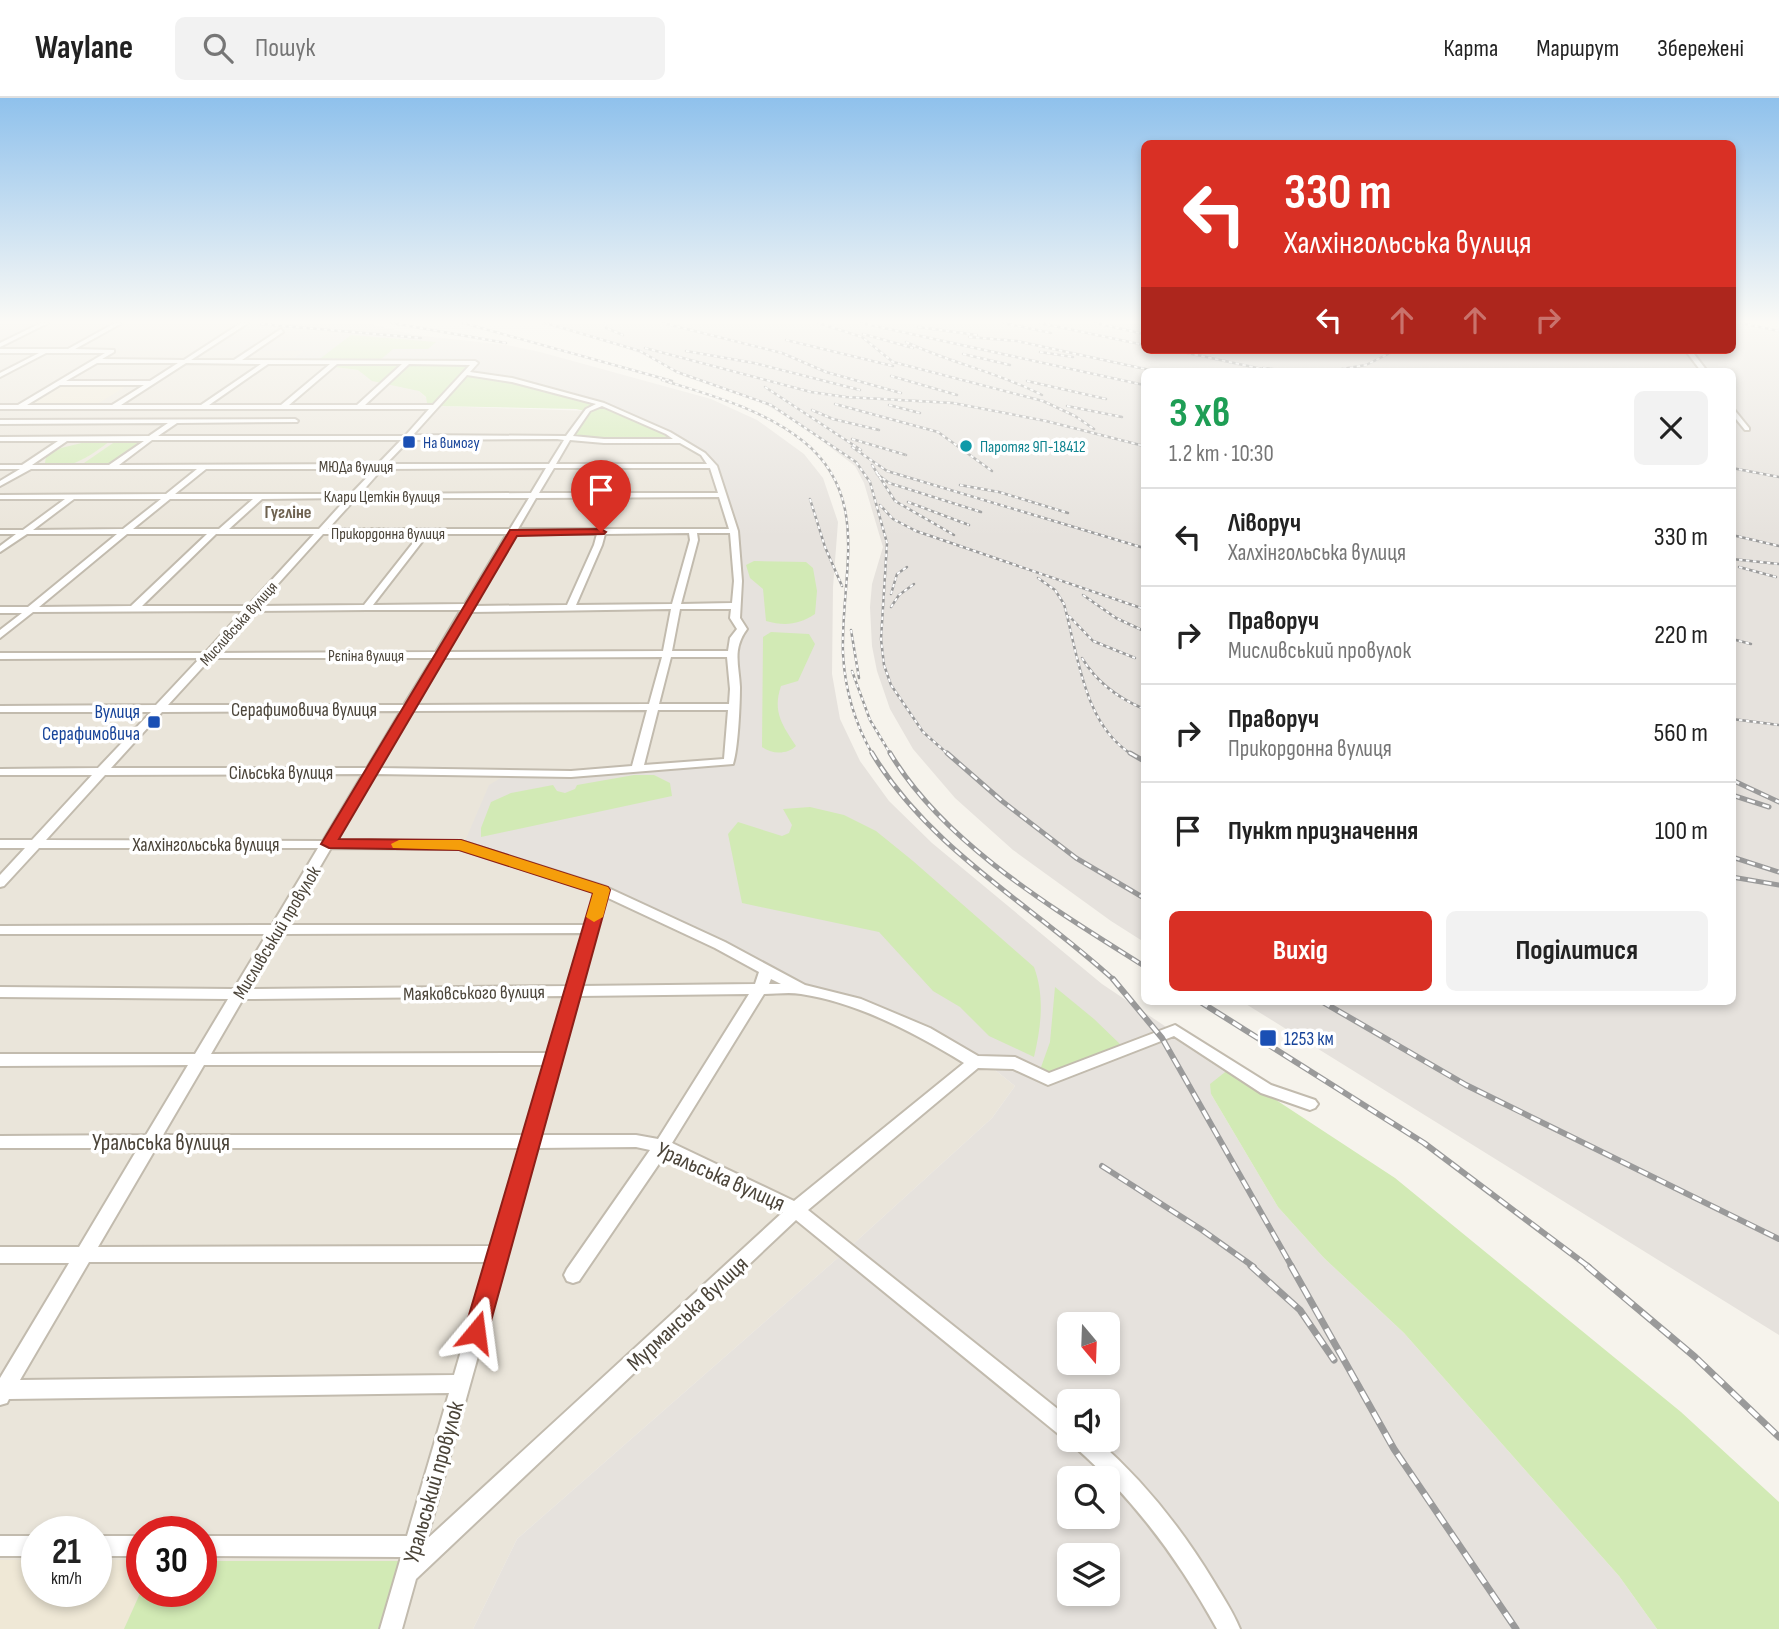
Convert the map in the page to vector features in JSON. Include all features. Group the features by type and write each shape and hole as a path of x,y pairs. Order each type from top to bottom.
{"street":[{"path":"0,420 39,394"},
{"path":"0,484 133,394"},
{"path":"111,467 175,421 218,394"},
{"path":"283,407 298,394"},
{"path":"359,407 373,394"},
{"name":"Мисливська вулиця","path":"0,883 446,394"},
{"path":"566,394 602,404 655,426 698,450 713,466 734,531 738,557 735,618 742,629 735,638 732,654 733,706"},
{"name":"Мисливський провулок","path":"1,1392 568,439 588,410 602,404"},
{"path":"0,407 435,407"},
{"path":"1736,414 1747,429"},
{"path":"0,420 295,421"},
{"path":"0,439 680,441"},
{"path":"0,635 205,466"},
{"name":"МЮДа вулиця","path":"0,467 713,466"},
{"name":"Клари Цеткін вулиця","path":"0,497 721,495"},
{"path":"0,550 70,499 69,496"},
{"path":"134,609 260,496"},
{"path":"637,769 667,655 676,607 694,540 693,531"},
{"name":"Прикордонна вулиця","path":"0,532 734,531"},
{"path":"570,608 598,545 601,532"},
{"path":"366,608 425,533"},
{"path":"0,610 736,606"},
{"name":"Рєпіна вулиця","path":"0,656 732,654"},
{"name":"Серафимовича вулиця","path":"0,709 733,706"},
{"name":"Сільська вулиця","path":"0,772 372,771 571,774 729,762 733,706"},
{"name":"Халхінгольська вулиця","path":"0,844 461,845 602,890 720,945 801,989"},
{"name":"Уральський провулок","path":"391,1629 407,1573 425,1547 461,1384 602,890"},
{"path":"0,930 591,929"},
{"path":"572,1275 662,1146 760,989 767,970"},
{"name":"Маяковського вулиця","path":"0,992 239,994 801,989 856,1003 925,1032 975,1062"},
{"path":"975,1062 1016,1063 1048,1079 1175,1030 1266,1089 1310,1104"},
{"path":"0,1060 554,1059"},
{"name":"Мурманська вулиця","path":"425,1547 796,1210 975,1062"},
{"name":"Уральська вулиця","path":"0,1142 636,1142 662,1146 796,1210 1057,1420"},
{"path":"0,1255 498,1254"},
{"path":"1,1392 461,1384"},
{"path":"1095,1452 1140,1495 1176,1540 1229,1629"},
{"path":"0,1546 21,1546"},
{"path":"217,1546 425,1547"}],"shaded area":[{"path":"0,394 423,394 435,406 590,411 576,436 682,440 701,450 716,466 737,530 741,557 737,743 734,765 571,777 504,776 466,841 605,886 724,941 803,984 858,998 928,1028 985,1062 1015,1086 992,1118 840,1256 517,1539 473,1629 0,1629"},
{"path":"43,394 113,394 94,406 23,405"},
{"path":"546,394 694,394 757,420 804,454 823,478 838,522 833,587 832,674 840,719 860,761 889,801 932,843 1102,984 1229,1069 1211,1094 1278,1207 1324,1258 1404,1333 1619,1576 1657,1629 473,1629 517,1539 840,1256 992,1118 1015,1086 985,1062 928,1028 858,998 803,984 724,941 605,886 465,841 489,785 504,776 571,777 734,765 737,743 741,557 737,530 716,466 706,454 648,423"},
{"path":"737,394 1141,394 1141,940 1013,850 955,798 913,749 890,709 872,646 872,584 883,547 864,483 855,466 806,429 765,404"},
{"path":"1736,394 1779,394 1779,1335 1247,1005 1736,1005"},
{"path":"0,1560 21,1560 21,1607 112,1607 112,1560 126,1560 126,1607 134,1607 124,1629 0,1629"}],"green space":[{"path":"423,394 570,394 622,412 682,440 582,439 575,436 590,412 576,409 435,406 427,403"},
{"path":"94,440 109,442 71,464 45,463 46,456 61,448"},
{"path":"116,441 144,441 113,463 84,463"},
{"path":"754,561 806,562 813,568 817,591 815,614 791,624 766,621 763,589 750,578 746,565"},
{"path":"771,632 809,634 815,644 798,681 781,686 778,711 796,746 784,752 774,752 762,747 763,637"},
{"path":"634,775 654,775 670,783 672,796 481,837 481,828 491,802 511,793 553,785 557,791 565,793 575,789 577,785"},
{"path":"810,807 844,815 876,831 1034,967 1040,989 1041,1012 1034,1057 989,1036 960,1007 933,991 879,932 742,903 728,834 738,822 782,836 789,833 792,825 783,809"},
{"path":"1055,987 1122,1046 1050,1072 1040,1070 1050,1042"},
{"path":"1229,1069 1395,1178 1681,1412 1779,1502 1779,1629 1657,1629 1619,1576 1404,1333 1324,1258 1278,1207 1211,1094 1210,1084"},
{"path":"217,1561 399,1561 380,1629 124,1629 134,1607 217,1607"}],"railway":[{"path":"709,394 771,420 803,441 825,463 838,487 846,513 848,540 843,625 844,668 852,707 872,753"},
{"path":"741,394 771,405 856,462 870,482 887,543 881,639 884,665 891,685 923,732 949,755"},
{"path":"776,394 861,450"},
{"path":"828,394 953,403 1046,421 1141,445"},
{"path":"1018,394 1043,401 1075,416 1094,429"},
{"path":"1086,394 1106,399"},
{"path":"835,404 938,432 992,471"},
{"path":"889,405 920,413"},
{"path":"1067,406 1122,417"},
{"path":"812,410 833,419 879,430"},
{"path":"852,439 906,455"},
{"path":"852,447 887,471 1141,547"},
{"path":"872,465 878,475"},
{"path":"1736,469 1779,477"},
{"path":"878,475 889,483 981,512"},
{"path":"878,475 895,501 954,535"},
{"path":"960,485 999,492 1068,513"},
{"path":"810,499 825,547 842,586"},
{"path":"908,502 969,525"},
{"path":"880,505 893,519 916,531 1141,608"},
{"path":"1736,536 1779,546"},
{"path":"1736,559 1779,564"},
{"path":"891,594 897,574 907,567"},
{"path":"1739,567 1776,577"},
{"path":"1038,578 1055,590 1064,604 1079,667 1093,708 1117,742 1132,754"},
{"path":"891,607 899,595 914,584"},
{"path":"1083,595 1116,618 1141,630"},
{"path":"1069,616 1093,641 1135,658"},
{"path":"851,630 859,678"},
{"path":"1736,640 1751,644"},
{"path":"1082,658 1094,675 1109,689 1141,708"},
{"path":"852,671 870,720 891,755"},
{"path":"1736,720 1779,725"},
{"path":"872,753 896,788 953,848 1114,980"},
{"path":"890,753 913,786 971,846 1039,898 1141,964"},
{"path":"947,753 1002,801 1076,858 1141,896"},
{"path":"1132,754 1141,759"},
{"path":"1736,782 1779,802"},
{"path":"1736,796 1769,807"},
{"path":"1736,858 1779,872"},
{"path":"1736,878 1779,885"},
{"path":"1114,980 1162,1038 1292,1267"},
{"path":"1205,1005 1424,1143 1589,1267"},
{"path":"1328,1005 1466,1085 1779,1239"},
{"path":"1102,1166 1254,1267"},
{"path":"1251,1266 1300,1310 1334,1360"},
{"path":"1291,1266 1394,1449 1516,1629"},
{"path":"1587,1266 1695,1357 1779,1437"}],"slow traffic":[{"path":"399,844 461,845 602,890 594,917"}],"place":[{"name":"На вимогу","path":"409,442"},
{"name":"Паротяг 9П-18412","path":"966,446"},
{"name":"Вулиця Серафимовича","path":"154,722"},
{"name":"1253 км","path":"1268,1038"}],"district":[{"name":"Гугліне","path":"288,512"}],"route":[{"path":"476,1332 602,890 461,845 329,844 514,533 601,532"}]}
